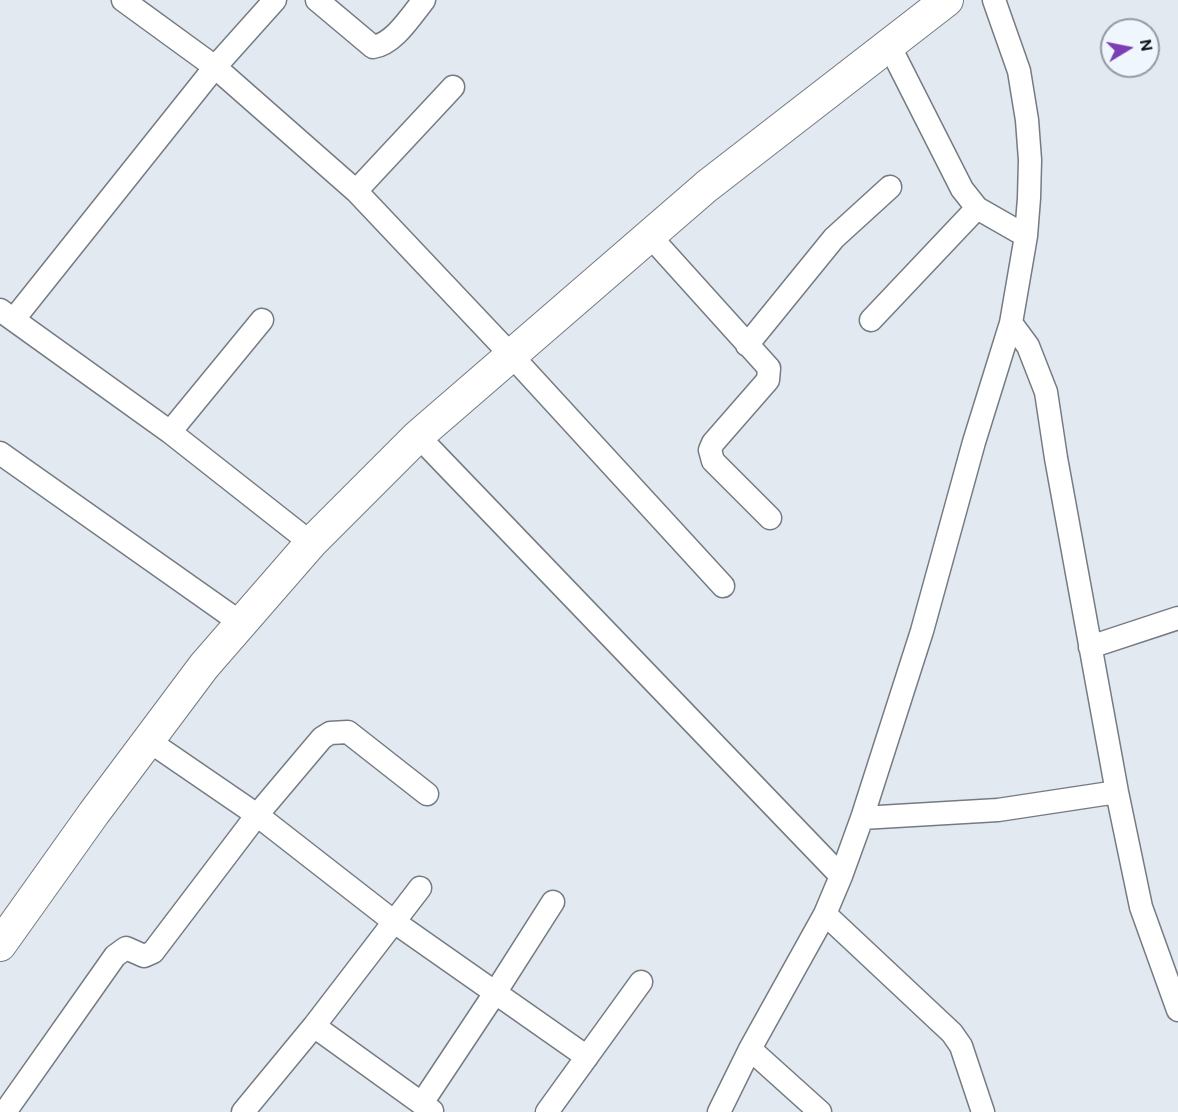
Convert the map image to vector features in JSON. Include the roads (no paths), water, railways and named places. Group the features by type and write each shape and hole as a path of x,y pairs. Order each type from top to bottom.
{"street":[{"path":"123,0 215,67 356,191 512,356 723,586"},
{"path":"275,0 215,67 7,314 170,432 311,543"},
{"path":"317,0 373,47 382,46 389,40 424,0"},
{"path":"0,945 94,813 204,666 311,543 418,436 707,186 948,0"},
{"path":"719,1112 750,1049 825,914 841,876 922,631 974,442 1011,323 1026,236 1029,189 1027,120 1019,71 994,0"},
{"path":"889,45 962,189 977,208 1026,236"},
{"path":"356,191 453,87"},
{"path":"747,345 834,238 890,187"},
{"path":"871,321 977,208"},
{"path":"649,235 769,368 768,380 713,443 710,450 713,461 770,519"},
{"path":"170,432 262,320"},
{"path":"1011,323 1028,346 1046,392 1116,792 1141,907 1178,1010"},
{"path":"418,436 841,876"},
{"path":"0,453 241,623"},
{"path":"1090,647 1178,618"},
{"path":"5,1112 115,956 126,948 144,956 153,952 257,815 322,738 330,733 341,731 356,737 427,794"},
{"path":"149,741 257,815 393,921 587,1057"},
{"path":"862,818 998,810 1116,792"},
{"path":"243,1112 314,1026 420,888"},
{"path":"314,1026 427,1108 495,993 553,902"},
{"path":"825,914 952,1033 961,1046 983,1112"},
{"path":"548,1112 641,982"},
{"path":"750,1049 820,1112"}]}
